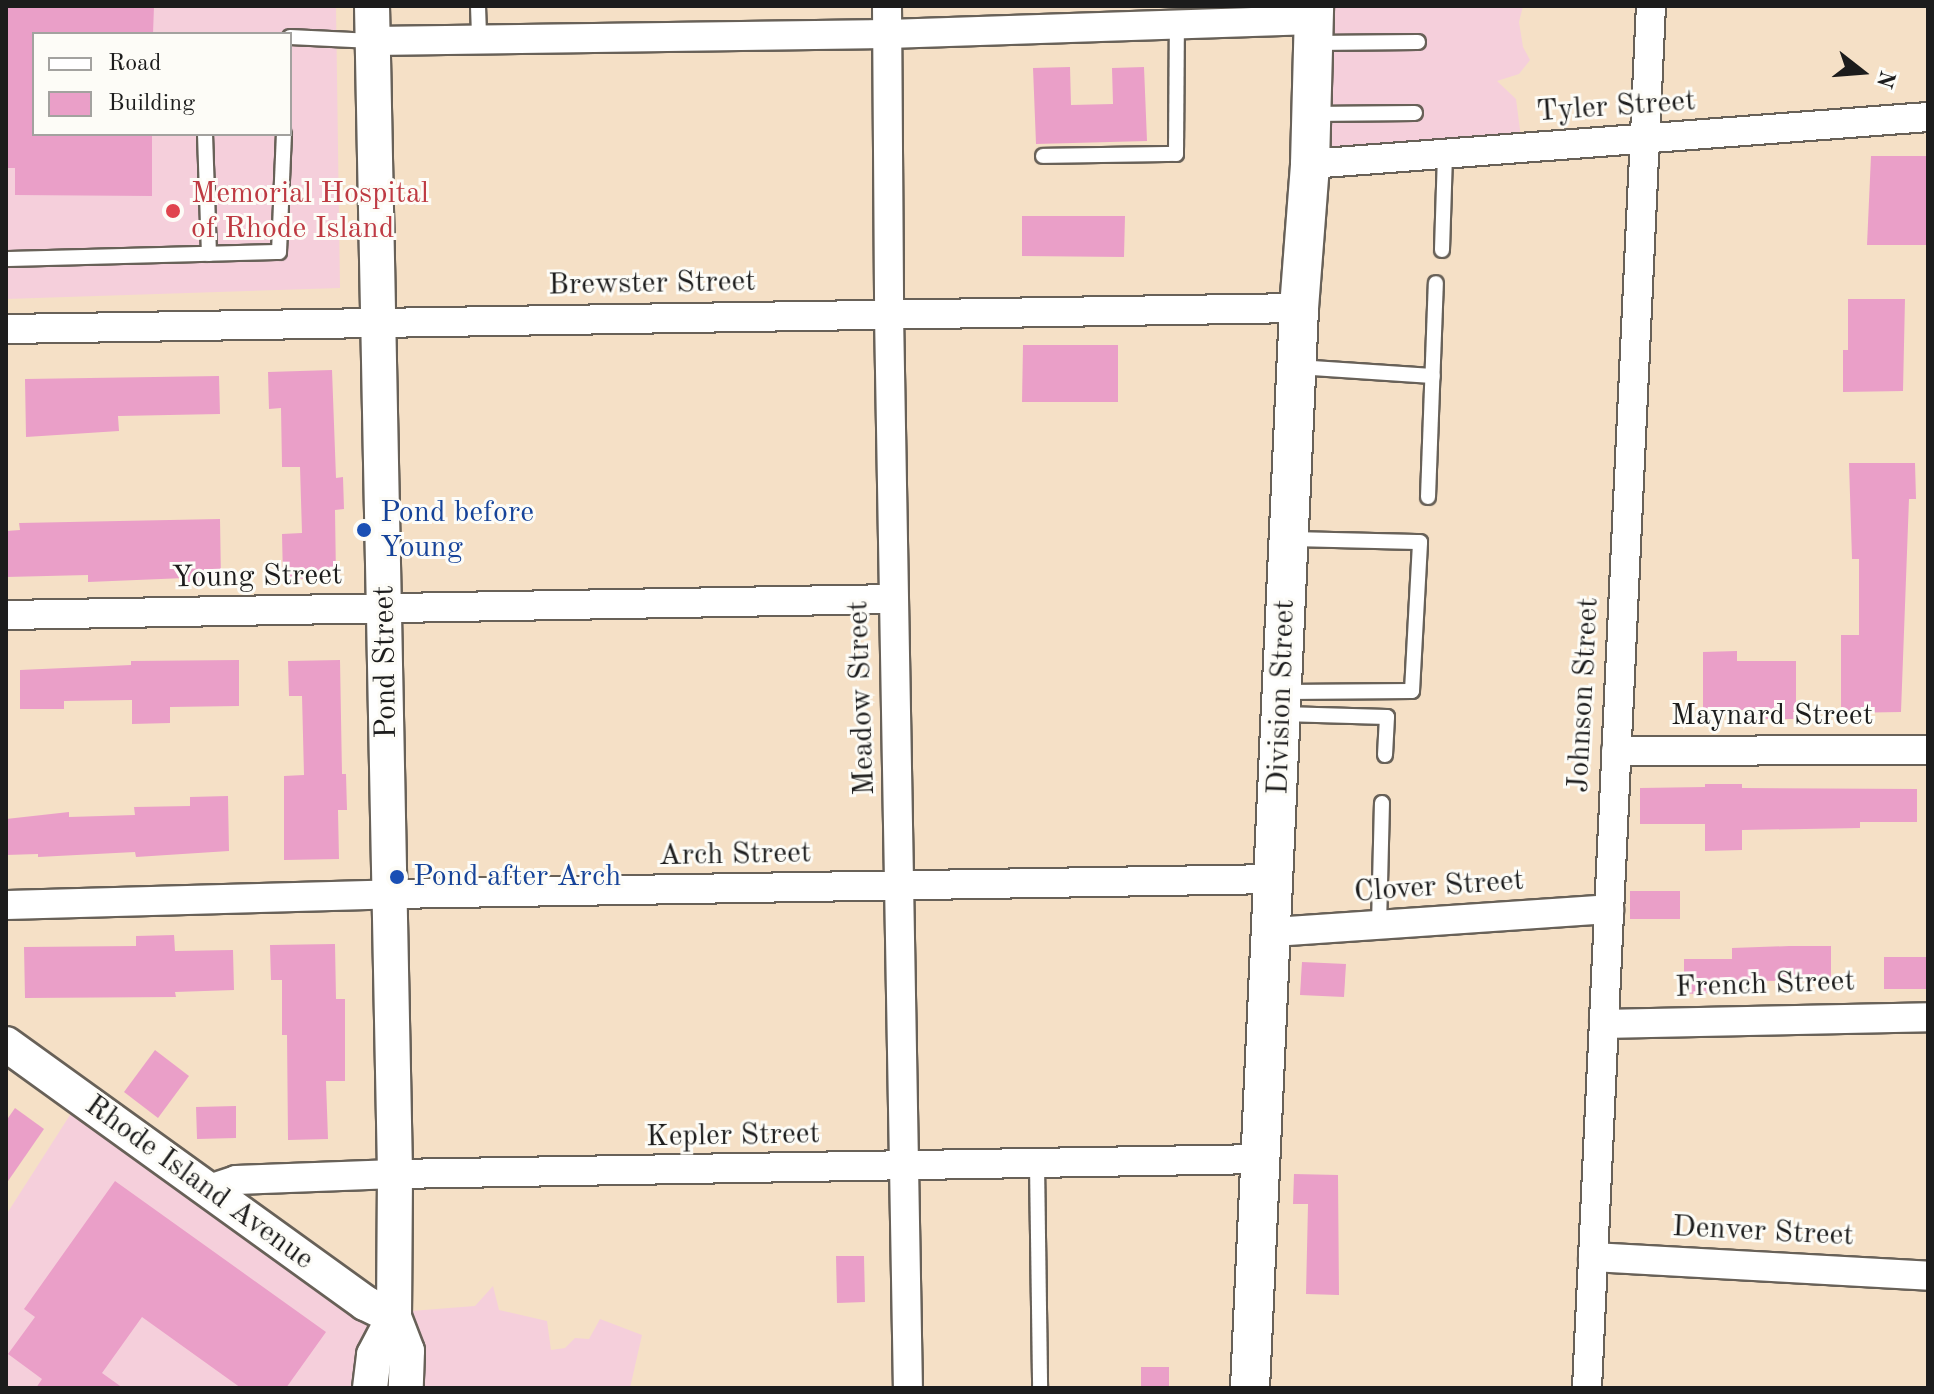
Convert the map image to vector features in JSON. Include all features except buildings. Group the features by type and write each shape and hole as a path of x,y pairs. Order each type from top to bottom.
{"main road":[{"name":"Division Street","path":"1250,1388 1273,932 1296,367 1310,164 1313,23"}],"street":[{"name":"Pond Street","path":"372,6 395,1174 394,1317 407,1351 406,1388"},
{"name":"Meadow Street","path":"887,6 893,599 901,885 908,1388"},
{"name":"Johnson Street","path":"1587,1388 1651,6"},
{"path":"373,41 888,34 1177,24 1313,23"},
{"name":"Tyler Street","path":"1310,164 1928,117"},
{"name":"Brewster Street","path":"6,329 1299,308"},
{"name":"Young Street","path":"6,615 893,599"},
{"name":"Maynard Street","path":"1616,751 1928,750"},
{"name":"Arch Street","path":"6,905 390,894 1274,879"},
{"name":"Clover Street","path":"1273,932 1609,909"},
{"name":"French Street","path":"1604,1024 1928,1017"},
{"name":"Rhode Island Avenue","path":"6,1044 365,1303 394,1317"},
{"name":"Kepler Street","path":"209,1189 236,1180 395,1174 1260,1159"},
{"name":"Denver Street","path":"1593,1257 1928,1276"},
{"name":"Pond Street","path":"370,1388 374,1355 394,1317"}],"lane":[{"path":"478,6 479,39"},
{"path":"1313,23 1418,42"},
{"path":"1043,156 1176,154 1177,24"},
{"path":"292,37 373,41"},
{"path":"1311,114 1415,113"},
{"path":"205,136 209,254"},
{"path":"6,259 279,252 284,136"},
{"path":"1442,250 1445,154"},
{"path":"1428,497 1436,283"},
{"path":"1296,367 1433,376"},
{"path":"1282,703 1412,691 1420,542 1289,539"},
{"path":"1282,703 1387,717 1385,755"},
{"path":"1379,925 1382,803"},
{"path":"1037,1164 1040,1388"}],"shaded area":[{"name":"Memorial Hospital of Rhode Island","path":"6,6 336,6 340,288 6,299"},
{"path":"1305,6 1523,6 1519,22 1523,47 1530,60 1519,74 1497,81 1516,99 1523,153 1301,173"},
{"path":"77,1104 398,1312 475,1306 493,1286 499,1310 547,1321 551,1350 565,1348 575,1338 589,1339 600,1319 642,1335 630,1388 6,1388 6,1215"}],"place":[{"name":"Memorial Hospital of Rhode Island","path":"173,211"},
{"name":"Pond before Young","path":"364,530"},
{"name":"Pond after Arch","path":"397,877"}]}
